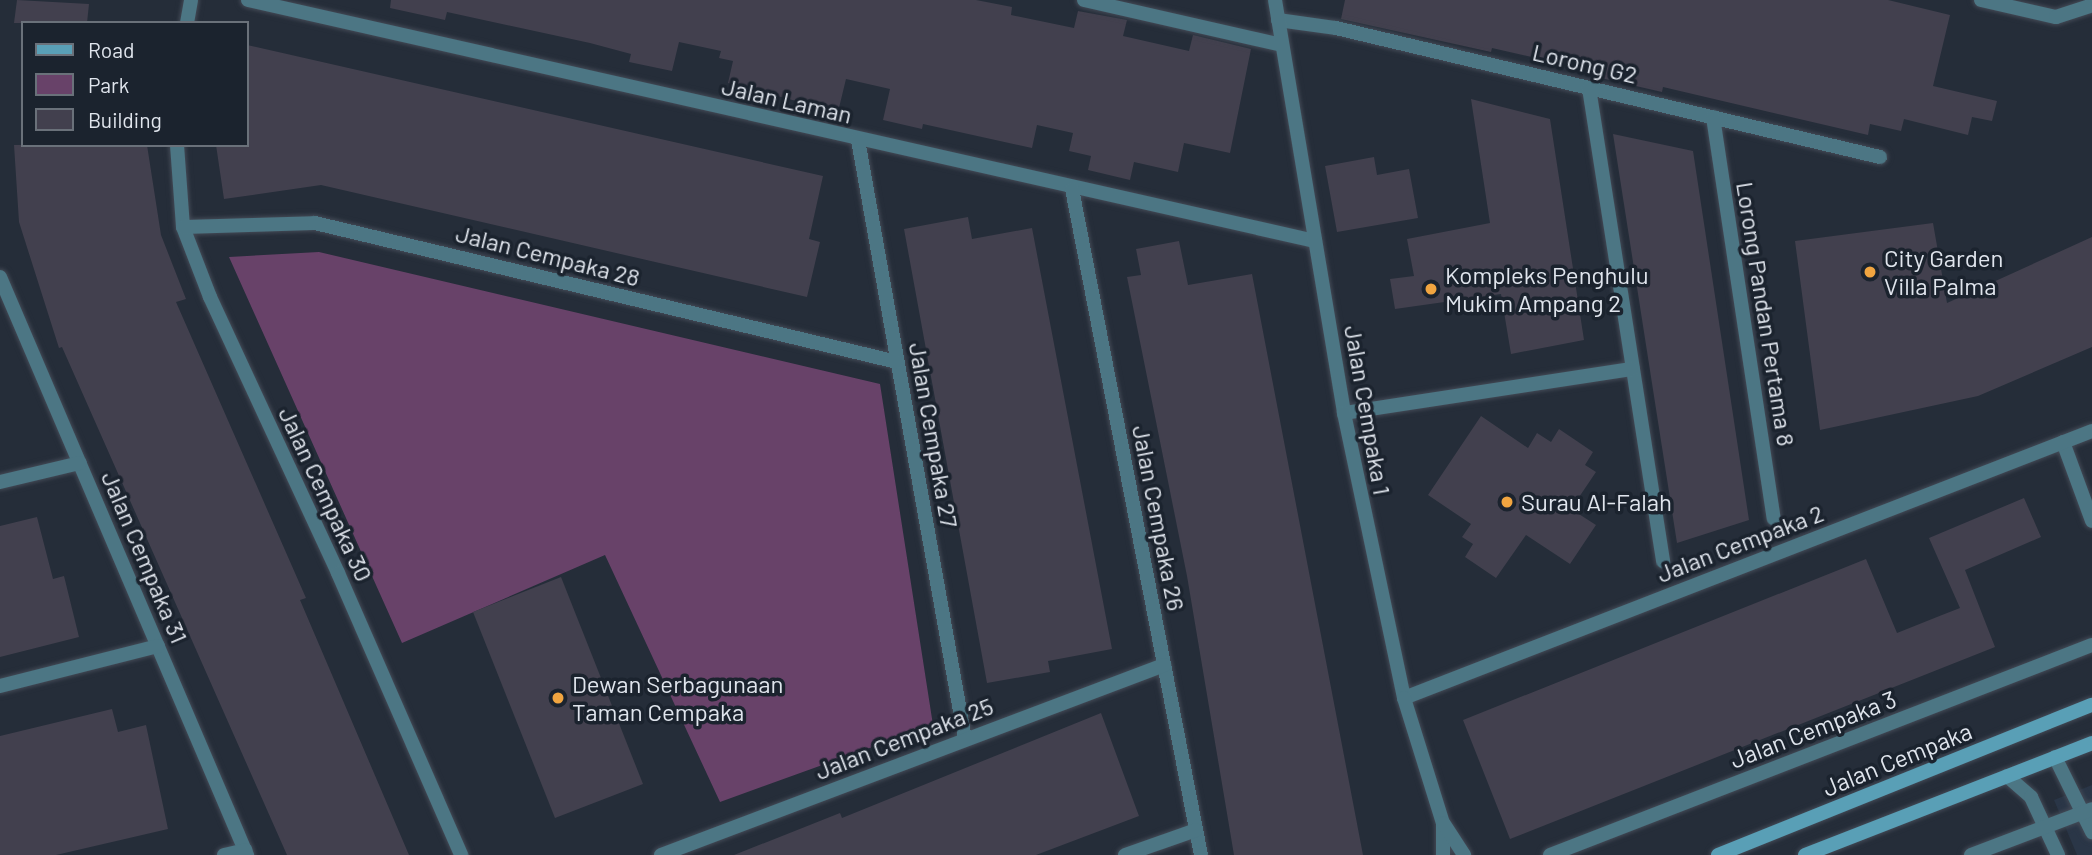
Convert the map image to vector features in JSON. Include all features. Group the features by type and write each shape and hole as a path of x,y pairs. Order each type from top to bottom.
{"main road":[{"name":"Jalan Cempaka","path":"1718,855 2092,705"},
{"path":"1805,855 2092,743"}],"street":[{"path":"187,21 191,0"},
{"name":"Jalan Laman","path":"248,0 1072,189 1315,241"},
{"path":"1084,0 1282,45"},
{"name":"Jalan Cempaka 1","path":"1275,0 1343,413 1404,698 1443,823 1464,855"},
{"path":"1981,0 2056,17 2092,5"},
{"name":"Lorong G2","path":"1278,20 1336,28 1880,157"},
{"path":"1589,88 1663,561"},
{"name":"Lorong Pandan Pertama 8","path":"1713,117 1774,518"},
{"name":"Jalan Cempaka 27","path":"858,140 965,739"},
{"name":"Jalan Cempaka 30","path":"177,147 184,227 210,297 341,579 461,855"},
{"name":"Jalan Cempaka 26","path":"1072,189 1201,855"},
{"name":"Jalan Cempaka 28","path":"184,227 315,223 897,362"},
{"name":"Jalan Cempaka 31","path":"0,277 246,853"},
{"path":"1343,413 1633,369"},
{"name":"Jalan Cempaka 2","path":"1404,698 2092,431"},
{"path":"2063,442 2092,521"},
{"path":"0,482 80,463"},
{"name":"Jalan Cempaka 3","path":"1550,855 2092,645"},
{"path":"0,686 158,646"},
{"name":"Jalan Cempaka 25","path":"661,855 1164,665"},
{"path":"2055,757 2088,811 2092,832"},
{"path":"2007,776 2031,797 2057,855"},
{"path":"1971,855 2088,811"},
{"name":"Jalan Cempaka 1","path":"1443,823 1443,855"},
{"path":"1125,855 1196,830"},
{"path":"224,855 246,853"}],"shaded area":[{"path":"2092,785 2092,855 2077,855 2054,800"}],"green space":[{"path":"319,252 880,384 933,725 720,802 605,555 402,643 229,257"}],"building":[{"path":"17,0 89,4 87,21 14,23"},
{"path":"391,0 976,0 1012,7 1011,15 1074,28 1078,11 1127,20 1123,36 1189,51 1193,35 1251,49 1230,153 1184,143 1178,172 1134,162 1130,180 1088,170 1091,156 1069,151 1073,133 1037,125 1032,148 923,124 922,129 883,120 890,89 846,79 838,112 728,83 733,61 719,58 721,51 679,42 672,71 629,62 631,54 590,43 447,12 445,20 390,8"},
{"path":"1345,0 1888,0 1950,15 1933,86 1997,101 1992,121 1972,117 1968,135 1904,119 1901,131 1870,124 1868,135 1663,87 1662,92 1579,73 1580,68 1492,48 1491,52 1341,19"},
{"path":"248,45 823,176 809,239 820,242 807,297 321,185 224,199 216,147 248,147"},
{"path":"1471,99 1550,119 1584,340 1511,354 1501,294 1395,309 1390,279 1414,276 1407,239 1490,223"},
{"path":"1613,134 1693,151 1749,520 1677,543"},
{"path":"14,145 147,147 161,235 186,299 176,302 306,598 300,600 409,855 287,855 62,347 59,348 19,222"},
{"path":"1374,157 1377,175 1409,169 1418,218 1337,232 1325,166"},
{"path":"968,217 972,239 1032,228 1112,649 1048,661 1050,672 987,683 904,229"},
{"name":"City Garden Villa Palma","path":"1933,223 1947,303 2092,237 2092,347 1978,396 1820,430 1795,241"},
{"path":"1179,241 1188,285 1252,274 1363,855 1234,855 1187,576 1127,277 1141,275 1136,249"},
{"name":"Surau Al-Falah","path":"1481,416 1528,448 1537,433 1551,442 1559,429 1593,452 1585,465 1596,472 1571,509 1596,525 1570,564 1526,535 1496,578 1465,557 1473,544 1462,537 1471,524 1428,495"},
{"path":"2024,498 2041,537 1965,570 1995,647 1510,839 1463,720 1866,559 1897,633 1960,608 1929,538"},
{"path":"37,517 53,579 64,576 79,637 0,657 0,526"},
{"name":"Dewan Serbagunaan Taman Cempaka","path":"561,577 643,784 555,818 473,612"},
{"path":"112,709 118,732 146,725 168,829 56,855 0,855 0,736"},
{"path":"1101,713 1139,816 1036,855 734,855 840,813 842,818"}],"place":[{"name":"City Garden Villa Palma","path":"1870,272"},
{"name":"Kompleks Penghulu Mukim Ampang 2","path":"1431,289"},
{"name":"Surau Al-Falah","path":"1507,502"},
{"name":"Dewan Serbagunaan Taman Cempaka","path":"558,698"}]}
